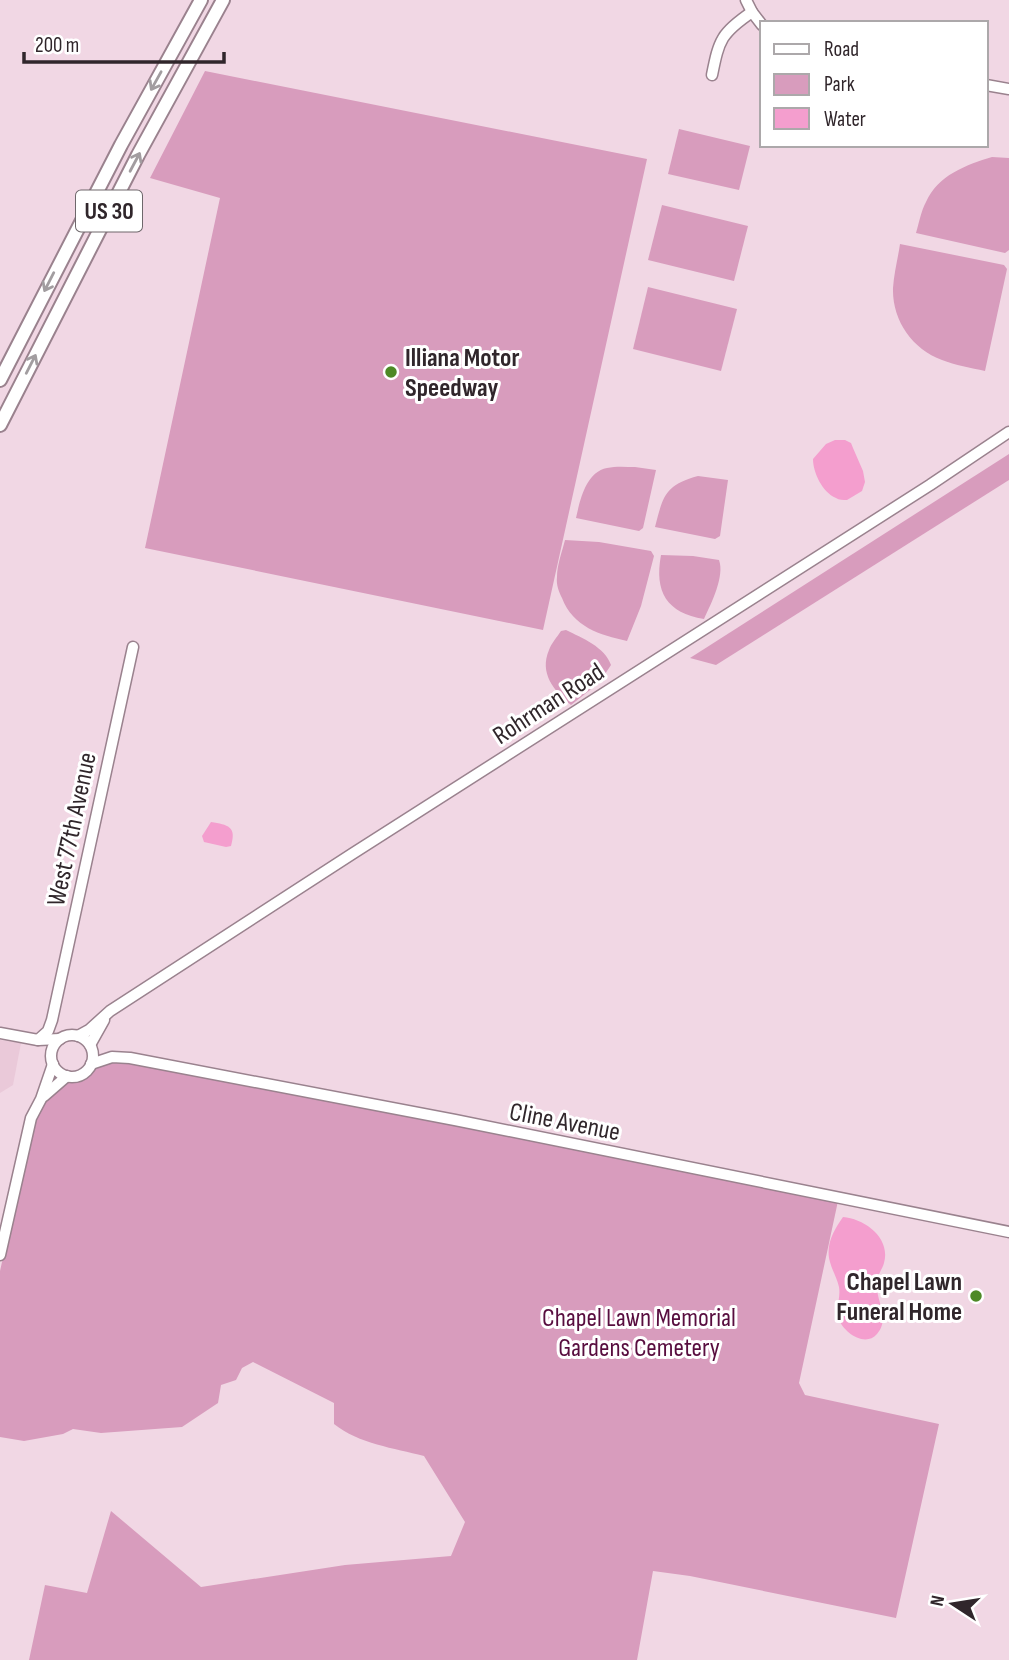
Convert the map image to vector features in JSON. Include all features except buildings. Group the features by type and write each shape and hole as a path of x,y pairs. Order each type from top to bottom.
{"main road":[{"name":"US 30","path":"0,380 121,145 201,0"},
{"name":"US 30","path":"0,425 138,155 223,0"}],"street":[{"path":"746,0 760,22"},
{"path":"712,75 717,49 724,34 733,24 752,12"},
{"path":"988,85 1009,89"},
{"name":"Rohrman Road","path":"78,1036 110,1011 1009,432"},
{"name":"West 77th Avenue","path":"38,1040 48,1031 52,1020 132,647"},
{"name":"Rohrman Road","path":"90,1046 110,1011"},
{"path":"52,1020 61,1038"},
{"path":"0,1033 38,1040 78,1036 85,1039 92,1053 91,1064 81,1074 67,1076 41,1099 35,1108 0,1255"},
{"path":"41,1099 52,1062 52,1050 61,1038"},
{"path":"38,1040 59,1072 67,1076"},
{"name":"Cline Avenue","path":"90,1046 112,1057"},
{"name":"Cline Avenue","path":"91,1064 112,1057 130,1058 455,1120 1009,1232"}],"shaded area":[{"path":"0,1040 21,1043 13,1085 0,1093"}],"green space":[{"name":"Illiana Motor Speedway","path":"205,71 647,159 543,630 145,548 220,198 150,178"},
{"path":"679,129 750,146 739,190 668,174"},
{"path":"992,157 1009,158 1009,250 1005,253 916,233 924,206 931,193 945,178"},
{"path":"662,205 748,226 734,281 648,260"},
{"path":"900,244 1004,265 1007,269 985,371 931,355 906,332 896,311 893,288"},
{"path":"648,287 737,309 721,371 633,349"},
{"path":"1009,454 1009,480 716,665 690,658"},
{"path":"635,467 656,470 643,528 639,531 576,518 585,488 594,475 607,468"},
{"path":"698,476 728,480 720,536 715,539 655,527 667,493 678,483"},
{"path":"565,540 599,542 651,551 654,556 641,606 627,641 588,628 567,608 557,580"},
{"path":"661,555 719,560 719,582 704,619 681,612 666,599 660,580"},
{"path":"566,630 598,648 611,665 599,683 571,705 554,688 546,666 551,645 561,631"},
{"name":"Chapel Lawn Memorial Gardens Cemetery","path":"120,1061 838,1201 799,1383 805,1395 939,1424 896,1618 690,1576 653,1571 637,1660 29,1660 45,1585 87,1593 111,1511 201,1587 345,1565 451,1556 465,1522 424,1456 377,1444 344,1431 334,1424 334,1403 253,1362 242,1368 236,1380 221,1385 218,1403 182,1427 101,1433 73,1429 63,1434 24,1441 0,1437 0,1271 32,1127 46,1099 59,1087 80,1078 92,1068"}],"water":[{"path":"835,440 851,443 863,471 865,482 862,491 847,500 837,499 826,491 813,464 813,459 826,444"},
{"path":"211,822 232,830 231,846 204,842 202,836"},
{"path":"843,1217 867,1226 880,1238 884,1246 884,1263 877,1283 883,1322 872,1338 855,1337 841,1324 838,1315 839,1287 830,1262 829,1250 834,1232"}],"place":[{"name":"Illiana Motor Speedway","path":"391,372"},
{"name":"Chapel Lawn Funeral Home","path":"976,1296"}]}
